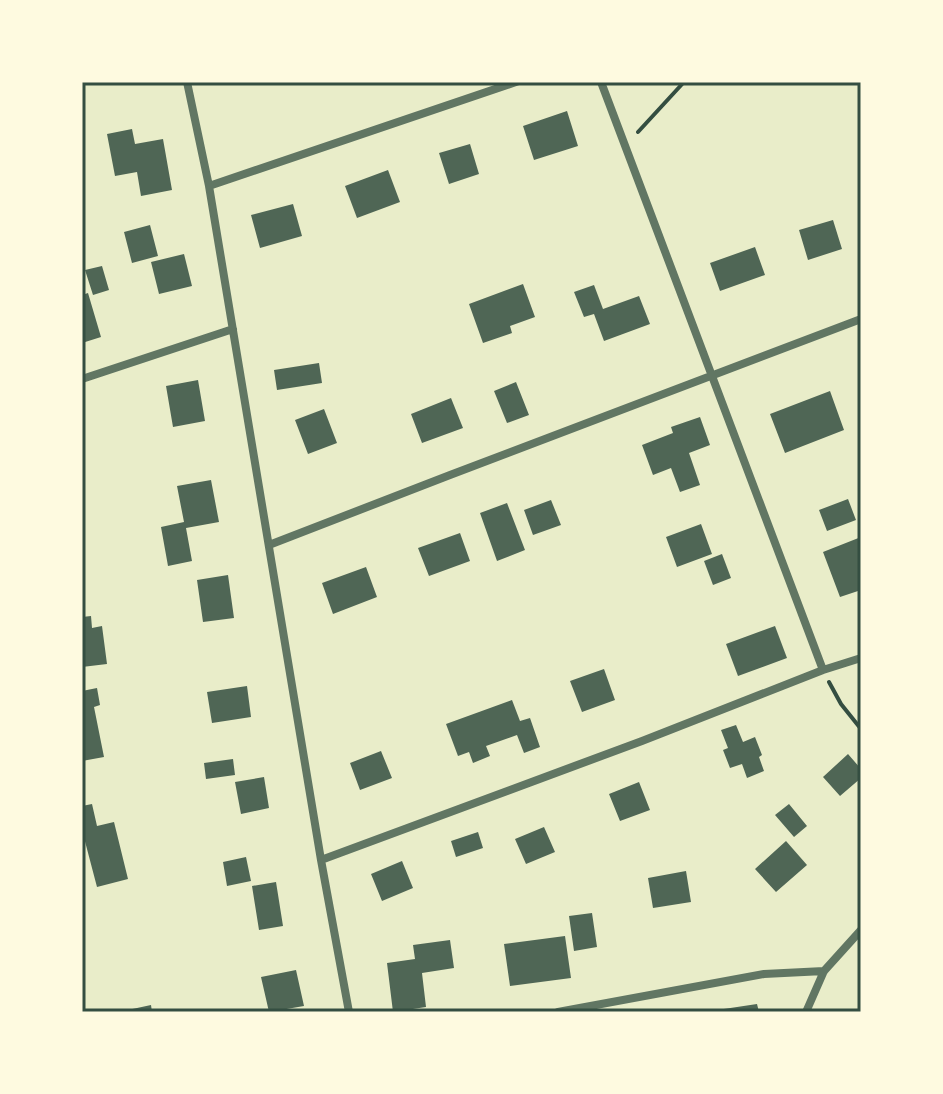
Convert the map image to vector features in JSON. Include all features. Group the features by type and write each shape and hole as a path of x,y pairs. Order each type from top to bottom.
{"street":[{"path":"187,82 209,186 349,1012"},
{"path":"209,186 516,82"},
{"path":"601,82 823,670"},
{"path":"269,545 861,319"},
{"path":"82,379 233,329"},
{"path":"321,860 861,658"},
{"path":"806,1012 824,971 861,930"},
{"path":"558,1012 764,974 824,971"}],"path":[{"path":"625,145 684,82"},
{"path":"823,670 841,704 861,729"}],"building":[{"path":"567,111 578,146 534,160 523,126"},
{"path":"132,129 135,144 163,139 172,190 141,196 137,172 115,176 107,134"},
{"path":"470,144 479,174 449,184 439,153"},
{"path":"388,170 400,202 357,218 345,186"},
{"path":"293,204 302,236 260,248 251,215"},
{"path":"833,220 842,249 808,260 799,230"},
{"path":"150,225 158,256 132,263 124,232"},
{"path":"755,247 765,275 720,291 710,263"},
{"path":"184,254 192,286 159,294 151,262"},
{"path":"102,266 109,290 93,295 85,270"},
{"path":"523,284 535,317 510,326 512,333 483,343 469,304"},
{"path":"594,285 603,309 639,296 650,324 604,341 594,314 584,317 574,292"},
{"path":"88,293 101,337 82,343 82,295"},
{"path":"319,363 322,383 277,390 274,370"},
{"path":"198,380 205,421 173,427 166,386"},
{"path":"516,382 529,415 507,423 494,391"},
{"path":"830,391 844,430 785,453 770,414"},
{"path":"451,398 463,428 422,443 411,414"},
{"path":"324,409 337,443 308,454 295,420"},
{"path":"700,417 710,445 689,453 700,485 680,492 671,468 653,475 642,445 673,433 671,427"},
{"path":"211,480 219,522 186,528 192,561 168,566 161,527 184,522 177,486"},
{"path":"848,499 856,520 827,531 819,510"},
{"path":"551,500 561,525 533,535 524,510"},
{"path":"507,503 525,550 497,561 480,513"},
{"path":"701,524 712,554 677,567 666,537"},
{"path":"460,533 470,561 429,576 418,548"},
{"path":"861,537 861,590 840,597 823,552"},
{"path":"722,554 731,578 713,585 704,561"},
{"path":"366,567 377,597 333,614 322,583"},
{"path":"228,575 234,618 203,622 197,580"},
{"path":"91,616 92,628 102,626 107,664 82,667 82,617"},
{"path":"775,626 787,658 738,676 726,644"},
{"path":"604,669 615,700 582,712 570,681"},
{"path":"247,686 251,717 212,723 207,692"},
{"path":"97,688 100,705 94,707 104,757 82,761 82,691"},
{"path":"512,700 520,721 530,718 540,747 524,753 517,735 486,746 490,756 473,763 469,752 458,756 446,724"},
{"path":"736,725 743,742 755,737 762,755 759,757 764,771 747,778 742,764 730,768 723,750 728,748 721,730"},
{"path":"381,751 392,778 360,790 350,763"},
{"path":"848,754 861,769 861,778 840,796 823,777"},
{"path":"233,759 235,775 206,779 204,763"},
{"path":"264,777 269,808 241,814 235,782"},
{"path":"639,782 650,810 620,821 609,794"},
{"path":"92,804 97,826 114,822 128,879 97,887 82,830 82,806"},
{"path":"789,804 807,826 794,837 775,815"},
{"path":"544,827 555,852 526,864 515,839"},
{"path":"478,832 483,848 456,857 451,841"},
{"path":"786,841 807,865 776,892 755,869"},
{"path":"246,857 251,881 227,886 223,862"},
{"path":"402,861 413,888 382,901 371,874"},
{"path":"686,871 691,902 653,908 648,878"},
{"path":"276,882 283,926 259,930 252,886"},
{"path":"592,913 597,947 574,951 569,916"},
{"path":"565,936 571,978 510,986 504,944"},
{"path":"450,940 454,968 422,973 426,1007 393,1012 387,963 415,959 413,945"},
{"path":"296,970 304,1006 269,1012 261,977"},
{"path":"757,1004 759,1012 717,1012 717,1010"},
{"path":"151,1005 152,1012 123,1012 123,1011"}]}
